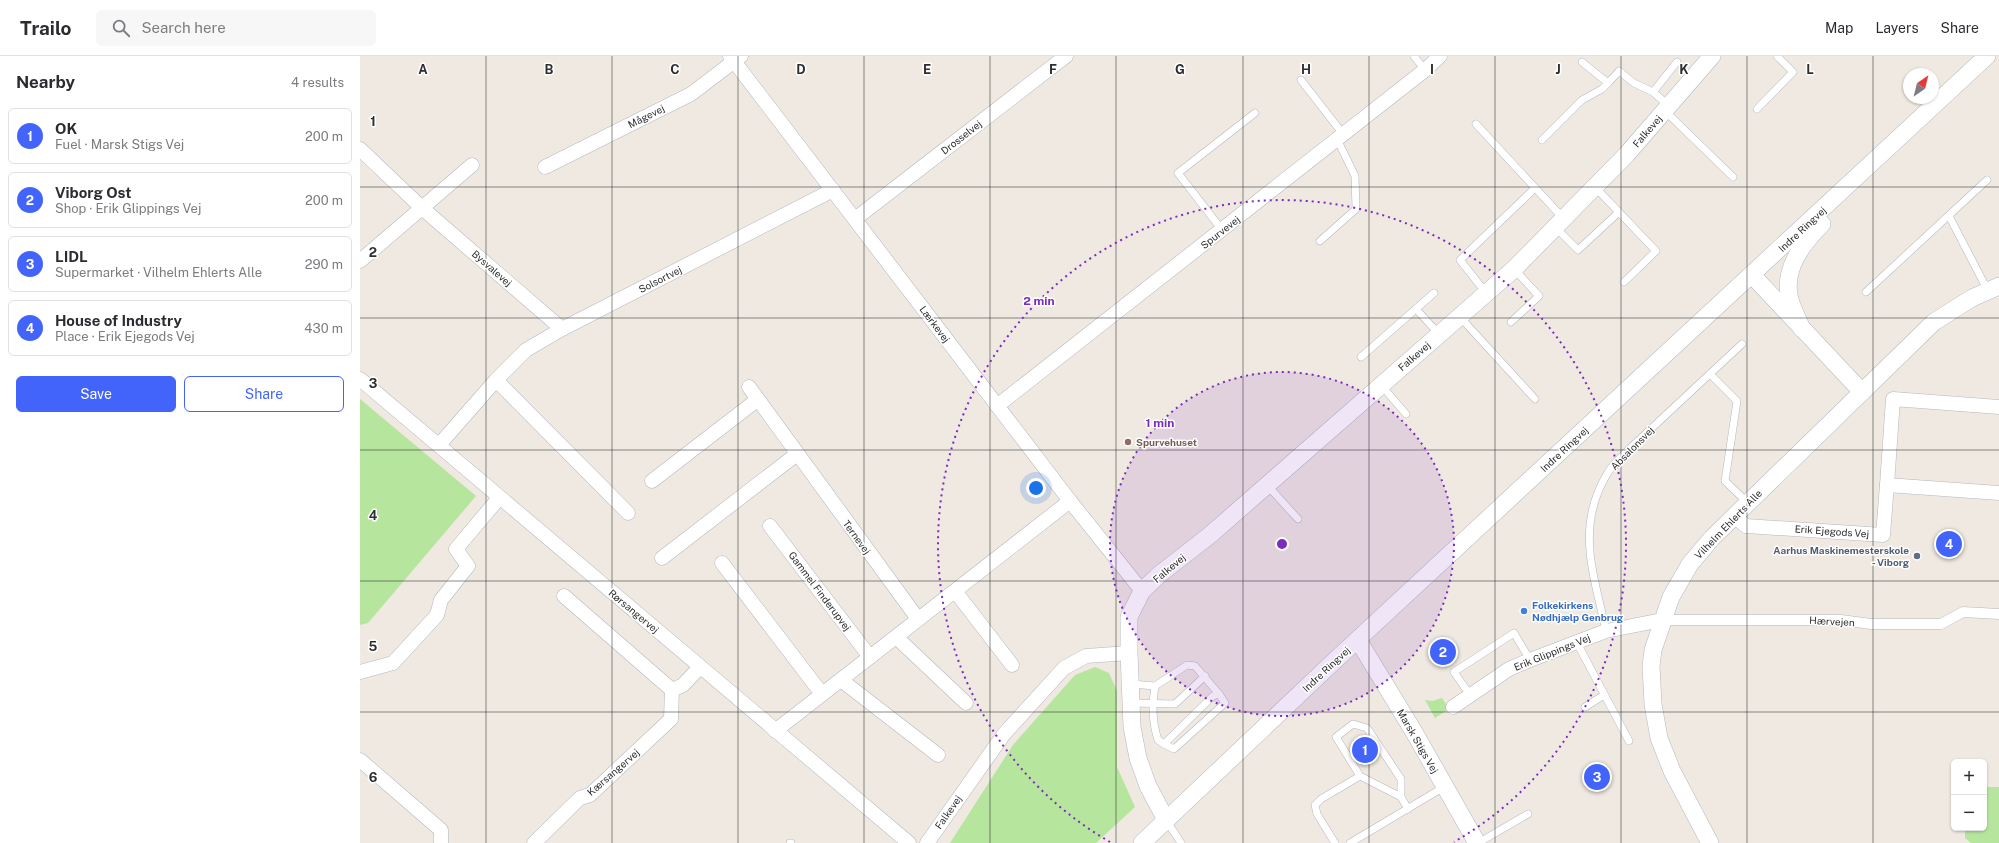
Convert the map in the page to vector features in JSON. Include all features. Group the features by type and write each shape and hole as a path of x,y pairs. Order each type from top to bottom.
{"street":[{"name":"Drosselvej","path":"855,219 1066,56"},
{"name":"Spurvevej","path":"998,406 1425,70 1440,56"},
{"name":"Indre Ringvej","path":"1142,843 1358,640 1987,56"},
{"name":"Falkevej","path":"1166,820 1148,786 1138,758 1132,727 1128,653 1129,617 1142,591 1160,574 1210,535 1514,269 1627,154 1709,57"},
{"name":"Lærkevej","path":"735,58 833,190 1070,501 1142,591"},
{"name":"Mågevej","path":"545,167 691,94 735,58"},
{"name":"Bysvalevej","path":"360,149 422,208 562,329"},
{"path":"360,261 472,165"},
{"path":"1802,329 1790,299 1789,284 1791,267 1809,237 1842,200 1846,187"},
{"name":"Solsortvej","path":"439,445 496,380 526,350 562,329 833,190"},
{"path":"1752,275 1862,392"},
{"name":"Vilhelm Ehlerts Alle","path":"1710,843 1672,771 1659,738 1653,704 1651,666 1653,650 1671,596 1690,564 1734,516 1934,322 1972,298 1994,289"},
{"name":"Rørsangervej","path":"360,378 499,498 909,843"},
{"path":"496,380 628,513"},
{"name":"Ternevej","path":"749,387 918,619"},
{"name":"Erik Ejegods Vej","path":"1734,516 1746,526 1883,535 1893,399 1999,407"},
{"path":"652,481 757,400"},
{"path":"662,558 797,454"},
{"path":"1887,485 1999,493"},
{"path":"360,672 393,664 437,615 441,600 468,566 456,550 499,498"},
{"path":"775,731 1070,501"},
{"name":"Gammel Finderupvej","path":"770,526 870,657"},
{"path":"722,563 822,694"},
{"path":"955,591 1012,664"},
{"path":"564,596 672,690 683,685 700,667"},
{"name":"Hærvejen","path":"1662,620 1841,620 1870,624 1940,624 1963,612 1999,614"},
{"name":"Erik Glippings Vej","path":"1453,707 1509,669 1530,660 1576,641 1606,631 1662,620"},
{"path":"896,636 966,703"},
{"name":"Marsk Stigs Vej","path":"1358,640 1414,732 1477,843"},
{"name":"Falkevej","path":"926,843 1004,734 1064,668 1086,656 1128,653"},
{"path":"841,680 938,755"},
{"name":"Kærsangervej","path":"534,843 580,798 590,795 671,719 672,690"},
{"path":"360,760 441,830 442,843"}],"lane":[{"path":"1414,56 1425,70"},
{"path":"1757,109 1793,72 1777,56"},
{"path":"1582,62 1608,83"},
{"path":"1653,92 1677,62"},
{"path":"1542,140 1582,100 1602,89 1619,71 1634,83 1653,92 1733,177"},
{"path":"1301,80 1340,137 1354,176 1356,209 1320,241"},
{"path":"1222,230 1178,173 1255,113"},
{"path":"1476,124 1535,188 1578,250 1619,212"},
{"path":"1866,292 1987,180"},
{"path":"1595,187 1656,251 1624,282"},
{"path":"1486,293 1460,260 1535,188"},
{"path":"1949,216 1994,289"},
{"path":"1511,322 1539,296 1514,269"},
{"path":"1361,357 1434,293"},
{"path":"1416,309 1439,334"},
{"path":"1459,316 1535,399"},
{"name":"Absalonsvej","path":"1606,631 1588,546 1589,520 1596,495 1608,472 1625,453 1742,344"},
{"path":"1710,374 1737,401 1725,480 1748,503"},
{"path":"1381,385 1406,414"},
{"path":"1267,484 1298,519"},
{"path":"1470,695 1454,672 1514,633 1530,660"},
{"path":"1576,641 1629,741"},
{"path":"1130,684 1155,686 1187,665 1195,666 1225,703 1174,749 1158,740 1153,723 1152,705 1155,686"},
{"path":"1131,703 1152,705 1175,704 1204,676"},
{"path":"1164,744 1213,696 1218,694"},
{"path":"1585,707 1604,695"},
{"path":"1401,797 1360,776 1336,737 1353,724 1367,728 1401,779 1401,797 1408,809"},
{"path":"1335,843 1316,814 1315,805 1321,799 1360,776"},
{"path":"1350,843 1444,787"},
{"path":"1477,843 1528,814"},
{"path":"1166,820 1181,843"}],"green space":[{"path":"360,399 476,496 368,623 360,625"},
{"path":"1095,667 1109,673 1117,691 1117,767 1135,807 1096,843 950,843 1013,745 1075,675"},
{"path":"1442,698 1449,709 1435,718 1425,700 1432,701"},
{"path":"1987,787 1999,787 1999,843 1971,843 1965,838 1965,831 1987,831"}],"place":[{"name":"Spurvehuset","path":"1128,442"},
{"name":"House of Industry","path":"1949,544"},
{"name":"Aarhus Maskinemesterskole - Viborg","path":"1917,556"},
{"name":"Folkekirkens Nødhjælp Genbrug","path":"1524,611"},
{"name":"Viborg Ost","path":"1443,652"},
{"name":"OK","path":"1365,750"},
{"name":"LIDL","path":"1597,777"}]}
